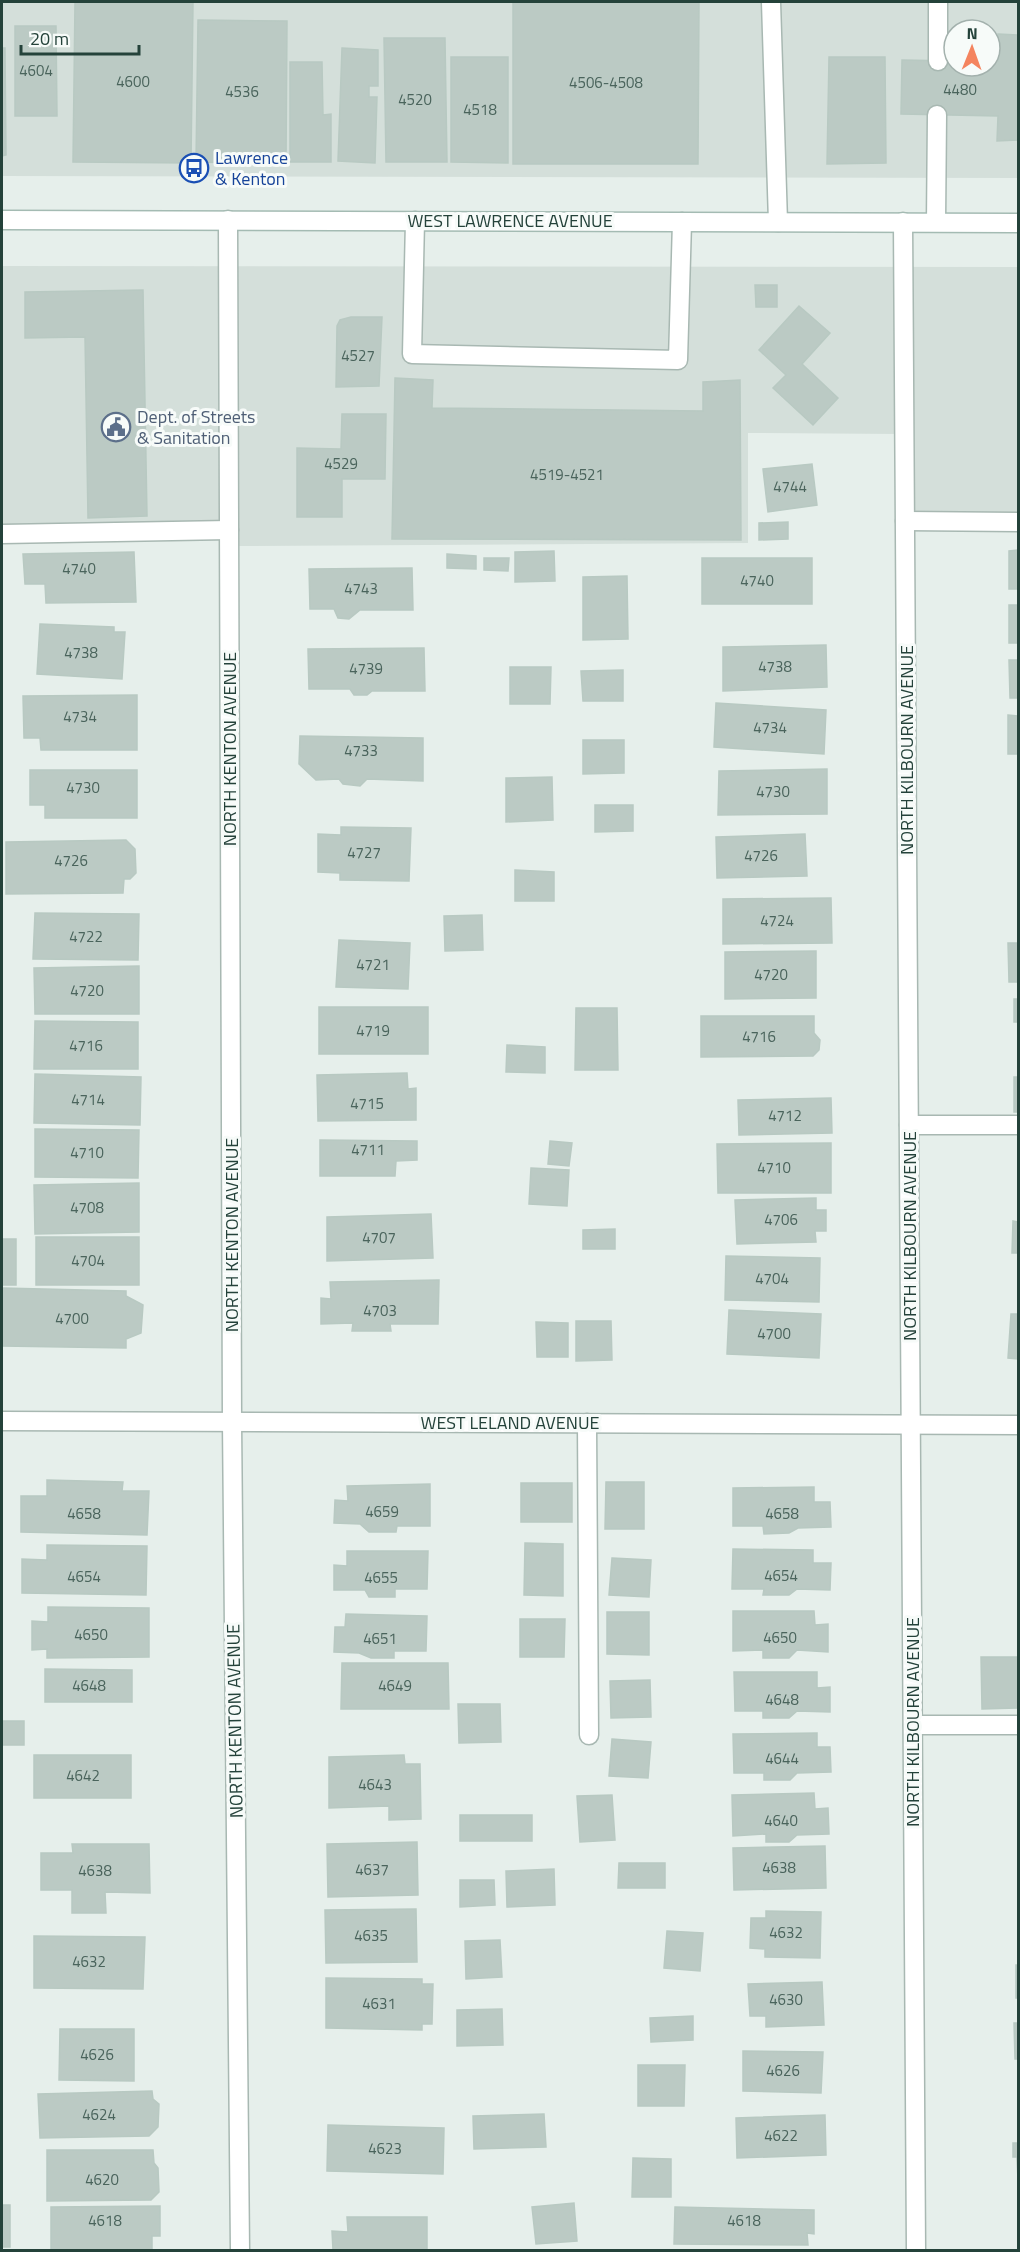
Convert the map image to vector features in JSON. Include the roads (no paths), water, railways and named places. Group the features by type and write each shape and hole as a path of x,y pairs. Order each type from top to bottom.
{"street":[{"path":"771,2 778,222"},
{"path":"938,2 938,61"},
{"path":"936,222 937,115"},
{"name":"WEST LAWRENCE AVENUE","path":"2,220 1018,223"},
{"name":"NORTH KENTON AVENUE","path":"228,220 232,1422 240,2250"},
{"path":"416,221 412,354 678,360 682,222"},
{"name":"NORTH KILBOURN AVENUE","path":"903,222 916,2250"},
{"path":"905,521 1018,522"},
{"path":"2,534 229,531"},
{"path":"909,1125 1018,1125"},
{"name":"WEST LELAND AVENUE","path":"2,1421 1018,1425"},
{"path":"587,1423 589,1735"},
{"path":"913,1725 1018,1725"}],"place":[{"name":"Lawrence & Kenton","path":"194,168"},
{"name":"Dept. of Streets & Sanitation","path":"116,427"}]}
